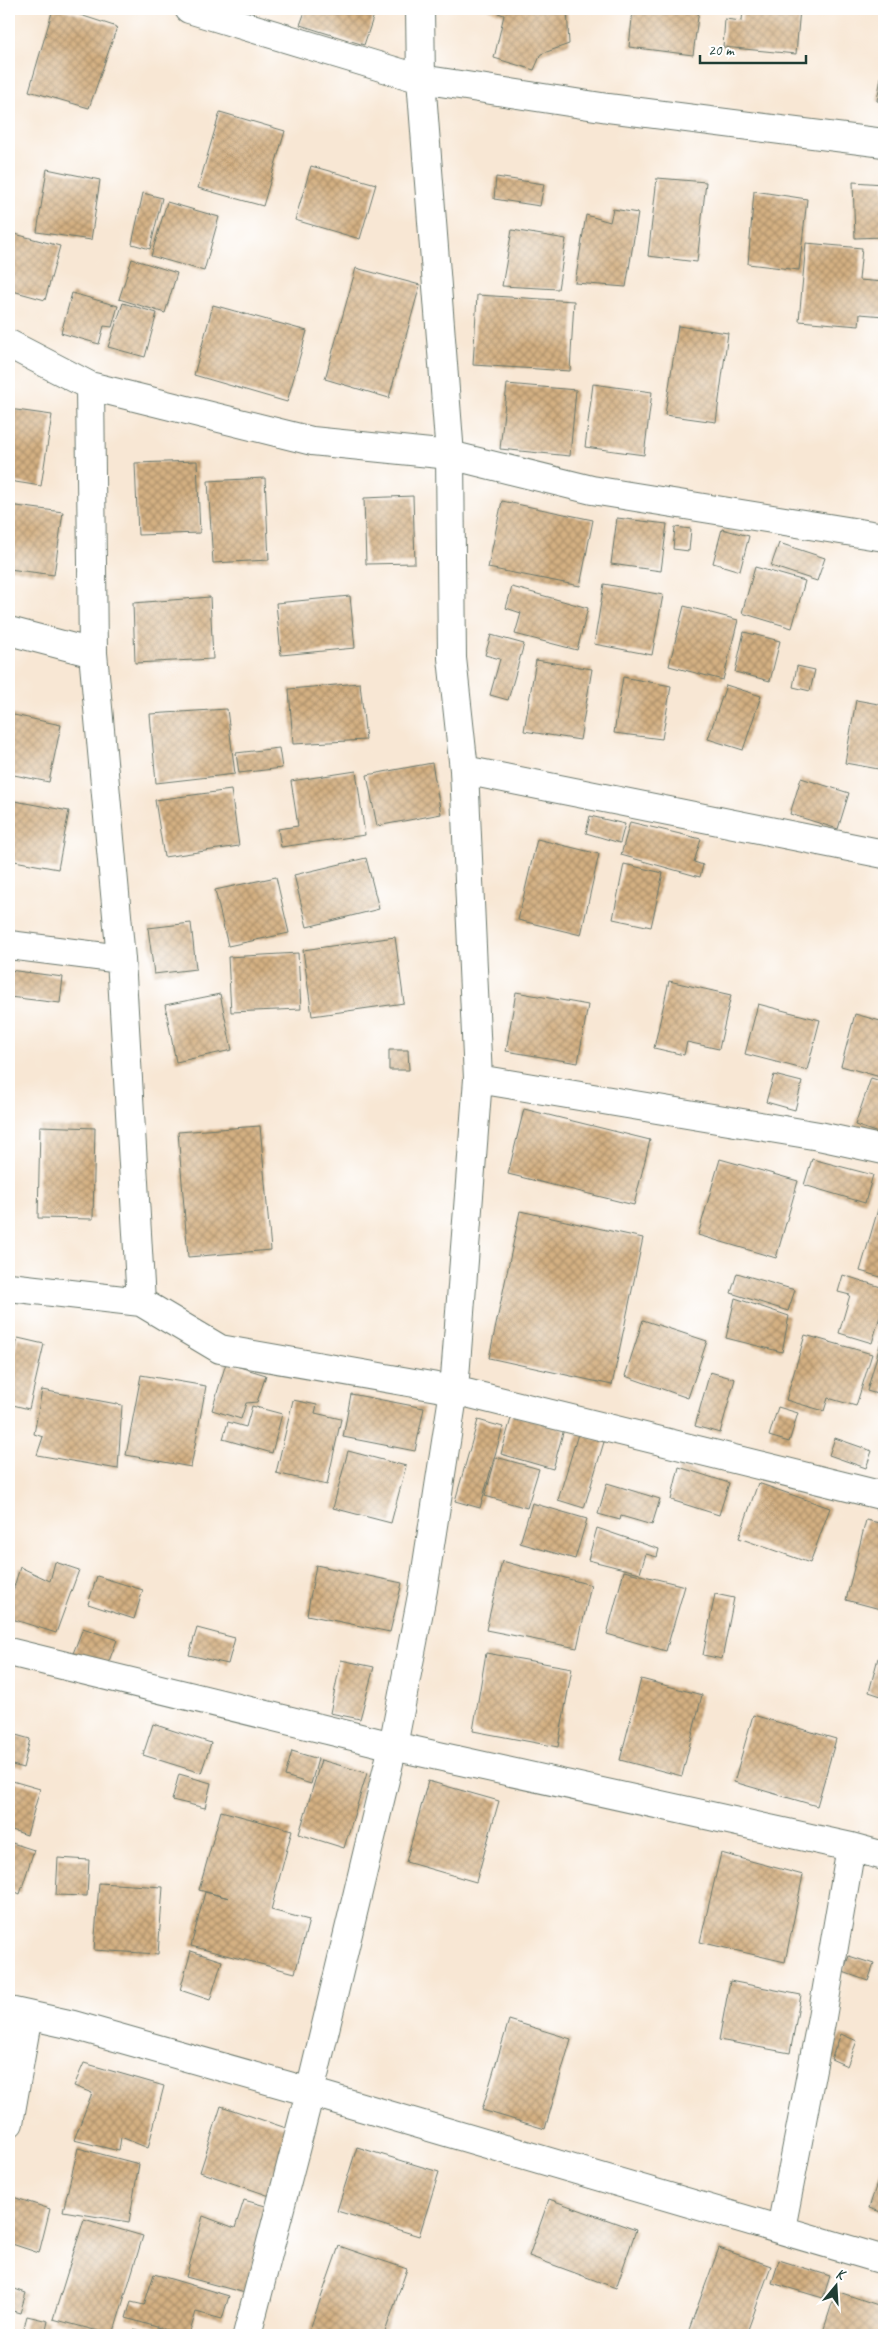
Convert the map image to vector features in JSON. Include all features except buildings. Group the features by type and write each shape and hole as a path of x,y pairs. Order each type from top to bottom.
{"street":[{"path":"189,9 421,78 608,108 884,143"},
{"path":"247,2335 310,2092 393,1746 423,1590 454,1390 478,1079 464,770 452,658 450,455 421,78 420,9"},
{"path":"9,344 90,386 312,441 450,455 592,490 884,537"},
{"path":"90,386 93,653 121,959 141,1302"},
{"path":"9,631 93,653"},
{"path":"464,770 884,854"},
{"path":"9,945 121,959"},
{"path":"478,1079 819,1136 884,1150"},
{"path":"9,1287 141,1302 220,1349 454,1390 884,1496"},
{"path":"9,1652 393,1746 851,1847 884,1856"},
{"path":"781,2229 822,2017 851,1847"},
{"path":"9,2123 19,2013 73,2025 310,2092 884,2260"}]}
